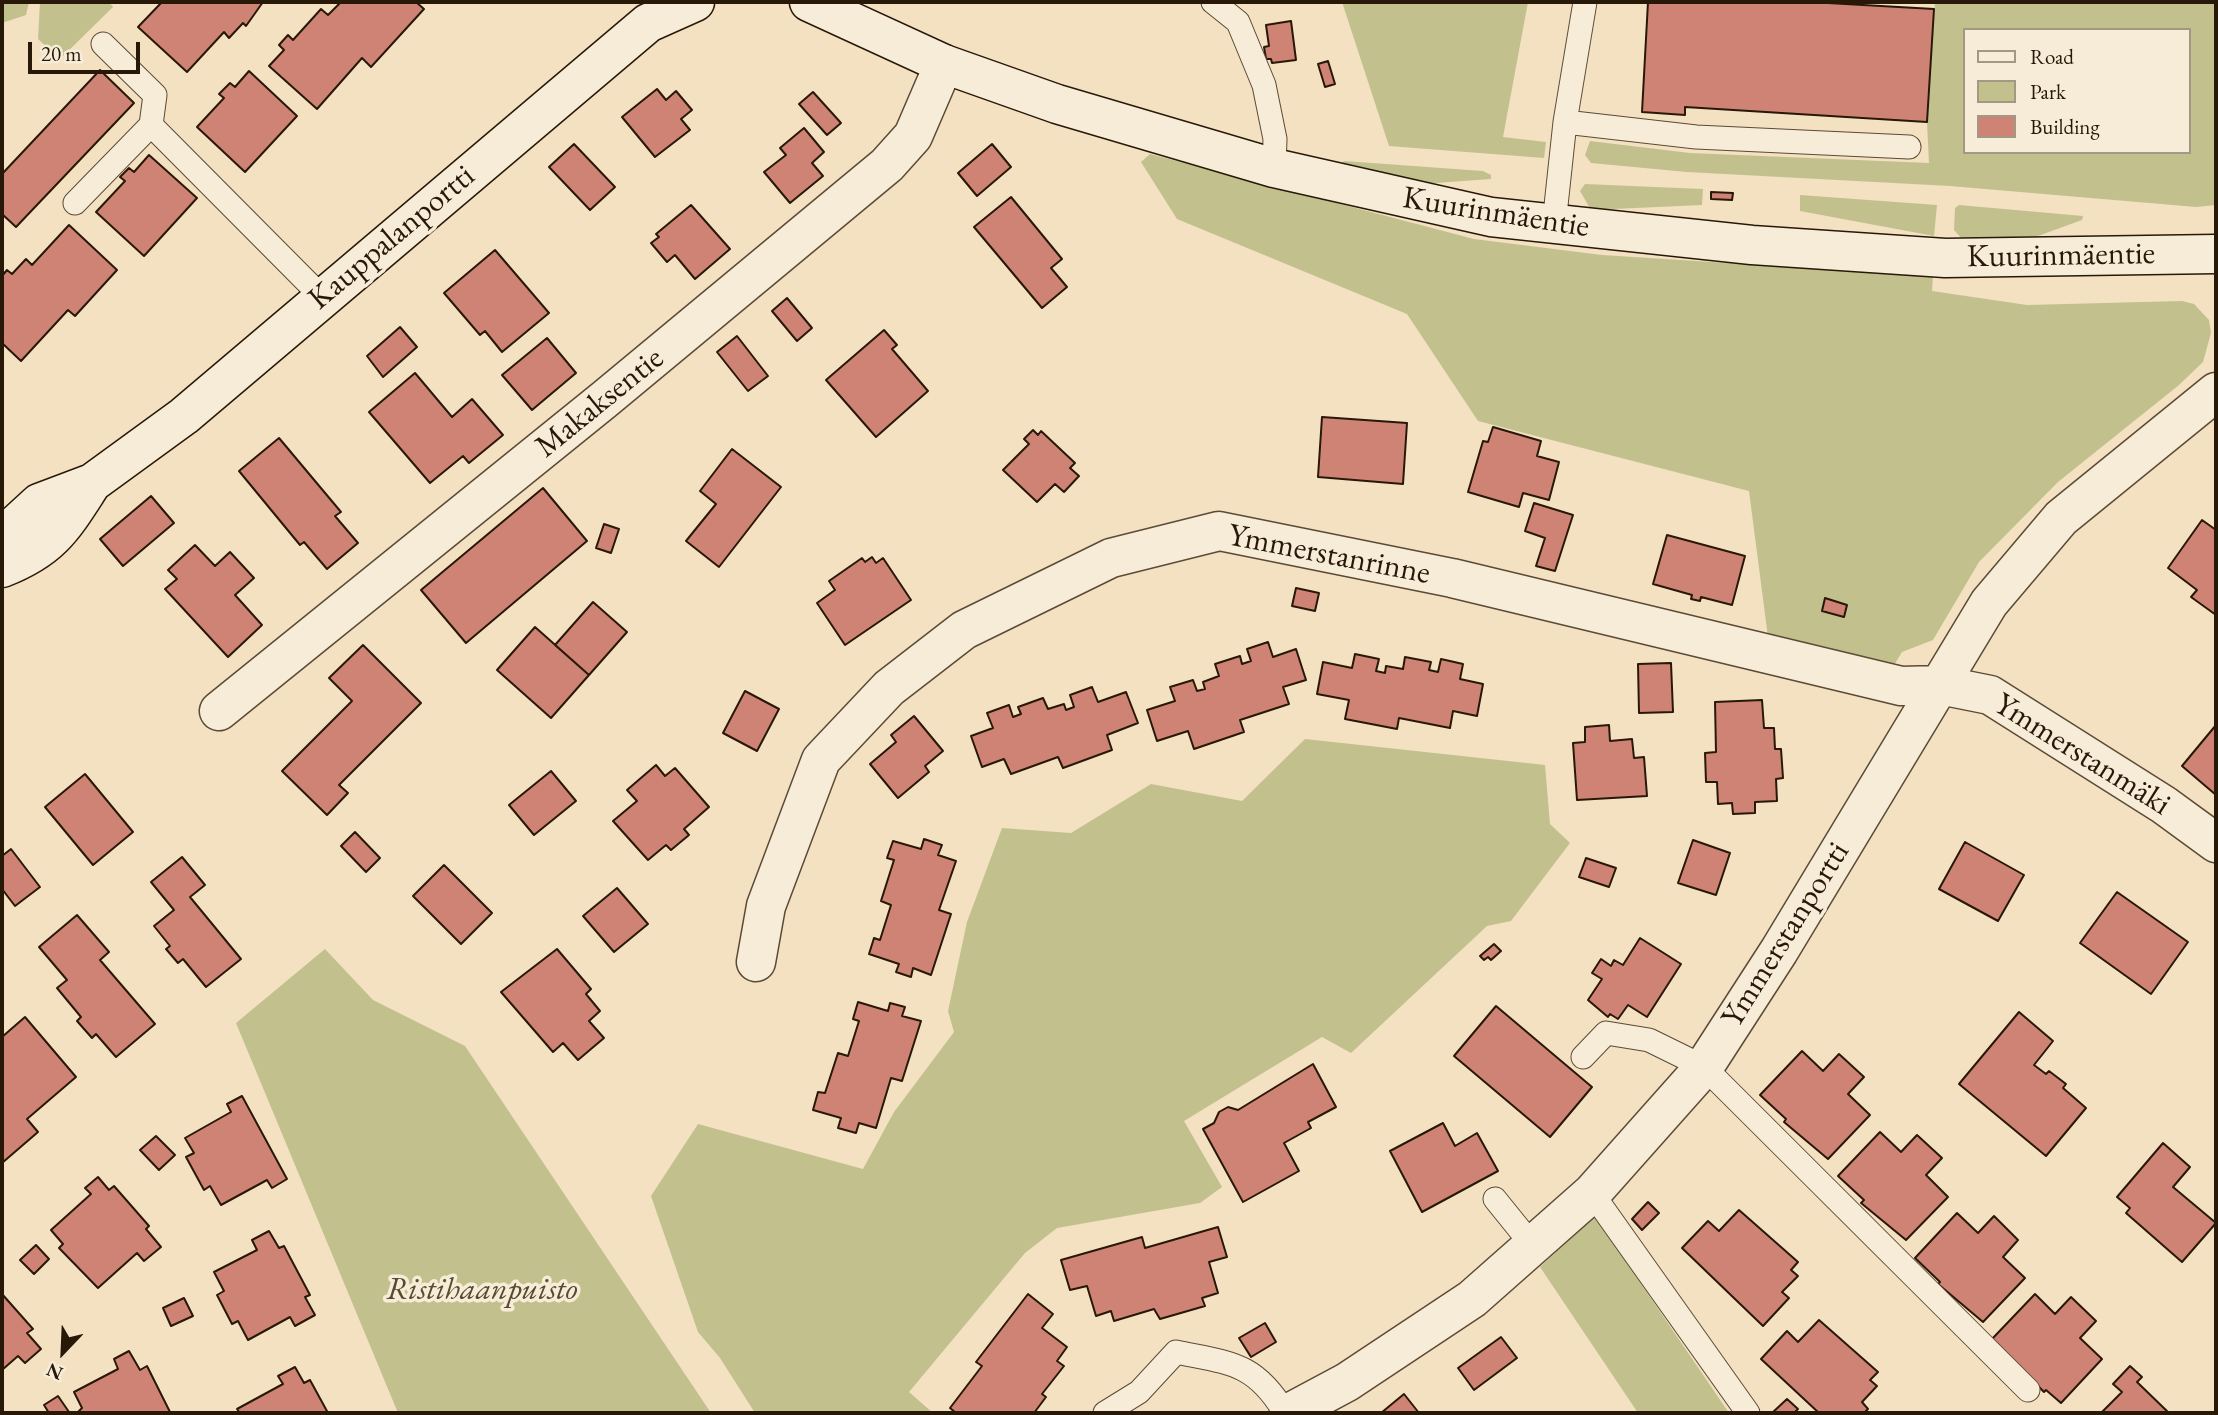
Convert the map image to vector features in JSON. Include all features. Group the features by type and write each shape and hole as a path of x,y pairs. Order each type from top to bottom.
{"street":[{"name":"Kauppalanportti","path":"2,537 39,503 92,483 184,415 648,23 695,2"},
{"name":"Kuurinmäentie","path":"809,2 944,64 1057,104 1274,168 1491,217 1752,245 1945,258 2216,254"},
{"name":"Makaksentie","path":"219,711 620,387 887,165 913,136 944,64"},
{"name":"Ymmerstanportti","path":"1287,1413 1347,1382 1472,1299 1592,1193 1704,1067 1779,951 1904,739 1989,603 2061,518 2216,392"},
{"name":"Kauppalanportti","path":"2,568 31,557 62,529 92,483"},
{"name":"Ymmerstanrinne","path":"756,962 766,906 821,760 889,688 964,630 1111,558 1219,531 1465,582 1901,686 1940,685"},
{"name":"Ymmerstanmäki","path":"1940,685 1990,695 2164,805 2216,843"}],"lane":[{"path":"1213,2 1238,22 1264,85 1275,139 1274,168"},
{"path":"1554,224 1566,122 1585,2"},
{"path":"75,204 150,125 155,95 103,44"},
{"path":"1566,122 1696,137 1909,147"},
{"path":"150,125 322,297"},
{"path":"1583,1057 1606,1032 1649,1040 1704,1067 2028,1390"},
{"path":"1592,1193 1748,1413"},
{"path":"1495,1199 1533,1246"},
{"path":"1105,1413 1139,1392 1176,1352 1242,1366 1273,1392 1287,1413"}],"green space":[{"path":"2,2 29,2 26,15 2,23"},
{"path":"40,2 109,2 113,7 60,59 38,39"},
{"path":"1342,2 1528,2 1503,137 1546,142 1544,158 1389,146"},
{"path":"1935,2 2216,2 2216,205 2196,207 1950,186 1687,172 1591,163 1585,155 1590,141 1690,153 1929,163 1927,122"},
{"path":"1150,154 1474,239 1602,255 1933,276 1932,291 2027,305 2182,301 2194,304 2209,320 2211,333 2203,362 2179,385 2058,482 1979,562 1933,640 1902,652 1890,672 1769,645 1749,491 1478,421 1407,314 1177,219 1141,162"},
{"path":"1344,161 1483,171 1491,175 1491,179 1421,184 1339,165"},
{"path":"1585,184 1703,189 1702,205 1591,210 1580,191"},
{"path":"1800,195 1937,205 1934,236 1800,211"},
{"path":"1959,205 2083,216 2082,220 2024,241 1962,239 1954,230 1955,208"},
{"path":"1305,739 1545,765 1550,824 1570,843 1511,921 1487,926 1351,1053 1322,1037 1184,1121 1222,1187 1200,1203 1057,1228 1025,1253 909,1392 933,1413 755,1413 720,1358 698,1332 651,1196 698,1124 863,1169 894,1112 954,1032 948,1011 967,922 1002,828 1071,833 1151,784 1242,801"},
{"name":"Ristihaanpuisto","path":"325,949 373,1000 465,1046 711,1413 398,1413 236,1023"},
{"path":"1595,1216 1729,1413 1638,1413 1540,1267"}],"building":[{"path":"162,2 263,2 246,26 243,23 229,38 224,32 187,72 138,27"},
{"path":"341,2 416,2 424,9 371,67 362,58 317,109 269,66 284,50 279,45 288,35 293,40 321,9 328,15"},
{"path":"1648,2 1810,2 1934,9 1927,122 1685,107 1685,115 1642,112"},
{"path":"1291,21 1296,60 1272,63 1271,59 1266,59 1264,47 1269,46 1266,25"},
{"path":"1328,61 1335,84 1325,87 1318,64"},
{"path":"100,70 134,103 16,227 2,214 2,174"},
{"path":"249,71 297,116 245,172 197,127 224,98 219,94 230,83 235,87"},
{"path":"657,89 666,100 676,91 692,110 681,119 690,130 655,157 622,117"},
{"path":"813,92 841,123 827,135 799,104"},
{"path":"804,128 824,152 812,163 823,176 790,203 764,172 786,155 780,148"},
{"path":"574,144 615,187 590,210 549,167"},
{"path":"992,144 1011,167 977,196 958,173"},
{"path":"149,155 197,198 144,256 96,212 125,181 120,177 129,168 134,172"},
{"path":"1711,192 1733,193 1732,200 1711,199"},
{"path":"1011,197 1062,259 1051,268 1067,287 1042,308 974,227"},
{"path":"691,205 730,249 695,279 675,255 667,262 651,243 659,237 656,234"},
{"path":"69,225 117,270 75,316 68,310 21,361 2,343 2,276 7,270 12,274 26,259 32,265"},
{"path":"495,250 549,313 502,352 485,331 480,335 444,293"},
{"path":"787,298 812,328 797,341 772,311"},
{"path":"400,327 417,347 383,377 367,356"},
{"path":"884,330 897,345 892,349 928,391 876,437 826,380"},
{"path":"737,336 768,376 748,391 717,352"},
{"path":"547,338 576,373 532,410 502,375"},
{"path":"415,373 452,417 472,399 503,435 469,463 463,456 430,483 369,412"},
{"path":"1322,417 1407,423 1403,484 1318,477"},
{"path":"1493,427 1541,441 1537,456 1559,462 1549,500 1523,493 1519,507 1468,492 1483,441 1488,442"},
{"path":"1033,430 1038,435 1041,431 1075,463 1070,468 1079,476 1064,492 1055,484 1037,502 1003,470 1029,444 1024,439"},
{"path":"279,438 341,512 335,516 358,543 327,569 304,542 300,545 239,471"},
{"path":"732,449 781,487 719,567 686,541 716,504 700,491"},
{"path":"543,488 587,541 466,643 421,590"},
{"path":"151,496 174,523 123,566 100,539"},
{"path":"1534,503 1573,515 1555,571 1536,566 1545,538 1525,531"},
{"path":"2202,520 2216,530 2216,615 2191,597 2197,590 2168,568"},
{"path":"604,524 619,529 611,553 596,548"},
{"path":"1667,535 1745,556 1732,605 1701,597 1700,601 1691,599 1692,595 1653,584"},
{"path":"195,545 215,566 230,552 254,578 235,595 262,625 228,657 165,589 177,579 168,570"},
{"path":"872,557 876,563 883,558 911,600 845,645 817,603 835,590 829,581 862,558 865,562"},
{"path":"1296,588 1319,593 1315,611 1292,606"},
{"path":"1825,598 1847,605 1844,617 1822,611"},
{"path":"593,602 627,632 589,675 555,645"},
{"path":"535,627 589,675 551,718 497,670"},
{"path":"1268,642 1273,657 1296,649 1306,680 1283,687 1289,704 1240,720 1244,732 1194,749 1188,731 1157,741 1147,710 1175,701 1170,687 1193,680 1197,691 1205,689 1203,682 1219,676 1215,664 1240,656 1242,664 1251,661 1247,649"},
{"path":"363,645 421,703 339,785 348,793 327,815 282,771 352,701 329,678"},
{"path":"1355,654 1379,659 1376,671 1385,673 1386,666 1403,669 1405,657 1431,662 1429,670 1438,672 1441,659 1463,664 1460,679 1483,684 1477,716 1453,711 1450,728 1399,718 1397,729 1345,719 1349,700 1317,694 1323,662 1352,668"},
{"path":"1671,663 1673,712 1639,713 1638,664"},
{"path":"1092,687 1098,702 1126,692 1138,723 1107,735 1112,750 1063,768 1058,757 1011,774 1004,759 982,767 971,736 993,728 987,713 1009,705 1013,717 1021,714 1018,707 1043,698 1048,709 1064,704 1066,710 1074,707 1070,695"},
{"path":"745,691 779,709 757,751 723,733"},
{"path":"1762,700 1764,728 1774,728 1775,749 1781,749 1783,778 1776,779 1777,801 1755,802 1755,813 1733,814 1732,803 1718,804 1717,782 1706,782 1705,753 1716,752 1715,702"},
{"path":"914,716 943,751 925,766 929,772 898,798 870,764 896,742 891,735"},
{"path":"1609,725 1610,741 1632,739 1634,758 1644,757 1647,796 1577,800 1573,743 1585,742 1585,727"},
{"path":"2216,725 2216,795 2182,766"},
{"path":"656,765 665,776 675,768 709,807 684,829 689,835 671,850 666,845 648,860 613,821 637,801 627,790"},
{"path":"551,771 576,801 534,835 509,805"},
{"path":"85,774 133,832 93,865 45,807"},
{"path":"355,832 380,858 366,872 341,846"},
{"path":"924,839 942,845 938,855 956,861 939,910 951,914 931,975 913,968 911,977 896,972 899,964 869,954 874,938 880,940 891,905 881,901 894,860 887,858 893,841 921,849"},
{"path":"1693,840 1730,853 1716,895 1678,883"},
{"path":"1965,842 2024,875 1998,921 1939,889"},
{"path":"11,849 40,887 15,906 2,889 2,856"},
{"path":"182,857 205,885 190,897 241,959 206,987 183,959 178,963 166,949 170,946 154,926 174,910 151,882"},
{"path":"1586,858 1616,868 1609,887 1579,877"},
{"path":"444,865 492,913 461,944 413,896"},
{"path":"617,888 648,924 614,952 583,916"},
{"path":"2117,892 2188,942 2151,994 2080,943"},
{"path":"77,915 109,952 100,960 155,1024 116,1057 96,1034 92,1038 77,1021 81,1017 57,988 67,980 39,947"},
{"path":"1640,938 1681,964 1647,1017 1628,1005 1618,1019 1610,1014 1608,1017 1588,1000 1602,979 1592,973 1601,959 1611,966 1614,960 1623,965"},
{"path":"1494,944 1501,951 1491,960 1488,957 1484,960 1480,956"},
{"path":"557,949 591,989 586,994 600,1011 589,1021 604,1038 578,1060 563,1043 553,1052 501,992"},
{"path":"858,1002 888,1011 890,1003 905,1007 902,1016 921,1021 902,1081 891,1078 876,1128 859,1123 856,1133 838,1128 841,1118 813,1110 818,1092 825,1093 838,1053 848,1056 859,1021 853,1019"},
{"path":"1496,1006 1592,1087 1550,1137 1454,1056"},
{"path":"2019,1012 2053,1041 2034,1065 2046,1074 2049,1071 2066,1084 2063,1088 2086,1108 2046,1156 1959,1084"},
{"path":"25,1017 76,1077 27,1119 38,1132 2,1163 2,1037"},
{"path":"1802,1051 1823,1071 1839,1054 1864,1077 1848,1094 1870,1115 1828,1159 1784,1122 1786,1119 1760,1095"},
{"path":"1313,1064 1336,1107 1308,1122 1311,1128 1284,1143 1299,1171 1243,1202 1203,1129 1214,1123 1219,1112 1228,1107 1238,1110"},
{"path":"242,1096 287,1179 272,1188 267,1180 221,1205 210,1186 204,1190 186,1157 194,1153 185,1138 231,1112 227,1104"},
{"path":"1443,1123 1455,1146 1477,1133 1498,1171 1422,1212 1390,1151"},
{"path":"1880,1132 1901,1152 1917,1135 1942,1158 1926,1175 1948,1197 1906,1240 1861,1203 1864,1200 1838,1176"},
{"path":"156,1136 175,1155 159,1170 140,1150"},
{"path":"2163,1143 2190,1167 2173,1187 2216,1223 2182,1262 2126,1213 2130,1208 2117,1197"},
{"path":"98,1177 109,1190 114,1186 149,1226 146,1229 161,1247 144,1261 137,1253 98,1288 59,1248 63,1244 51,1230 91,1194 85,1188"},
{"path":"1648,1202 1659,1213 1642,1230 1632,1219"},
{"path":"1739,1210 1798,1262 1791,1270 1798,1276 1782,1292 1789,1298 1763,1326 1682,1248 1708,1221 1719,1231"},
{"path":"1957,1213 1978,1233 1994,1216 2018,1240 2003,1257 2025,1278 1983,1322 1938,1284 1940,1282 1915,1258"},
{"path":"1218,1227 1227,1257 1209,1262 1218,1293 1202,1298 1205,1306 1160,1319 1154,1309 1114,1321 1111,1311 1096,1316 1087,1286 1070,1290 1061,1260 1142,1237 1145,1248"},
{"path":"269,1231 279,1248 284,1246 310,1295 305,1297 315,1315 295,1326 290,1317 248,1340 238,1321 232,1324 217,1295 224,1291 214,1272 257,1250 252,1240"},
{"path":"36,1245 49,1259 34,1274 20,1260"},
{"path":"2,1294 33,1329 27,1333 41,1349 25,1363 18,1356 2,1370"},
{"path":"1028,1294 1053,1314 1042,1328 1067,1347 1057,1361 1064,1366 1042,1394 1046,1397 1034,1413 956,1413 950,1408 982,1366 976,1362"},
{"path":"2035,1294 2055,1314 2071,1297 2096,1321 2080,1338 2102,1359 2061,1403 2046,1390 2044,1392 1992,1339"},
{"path":"184,1298 193,1316 171,1326 163,1308"},
{"path":"1819,1320 1878,1372 1870,1380 1877,1386 1862,1402 1868,1409 1864,1413 1819,1413 1761,1359 1787,1331 1798,1342"},
{"path":"1265,1323 1276,1342 1251,1357 1239,1338"},
{"path":"1501,1337 1517,1358 1474,1390 1458,1368"},
{"path":"129,1351 140,1370 147,1366 170,1412 77,1413 82,1408 74,1392 118,1369 114,1359"},
{"path":"2130,1366 2142,1377 2137,1382 2169,1413 2101,1413 2122,1392 2113,1384"},
{"path":"295,1367 304,1383 310,1380 328,1413 240,1413 237,1409 283,1384 278,1376"},
{"path":"1404,1394 1419,1413 1381,1413"},
{"path":"58,1396 69,1412 49,1413 44,1405"},
{"path":"1787,1399 1798,1409 1794,1413 1772,1413"}]}
